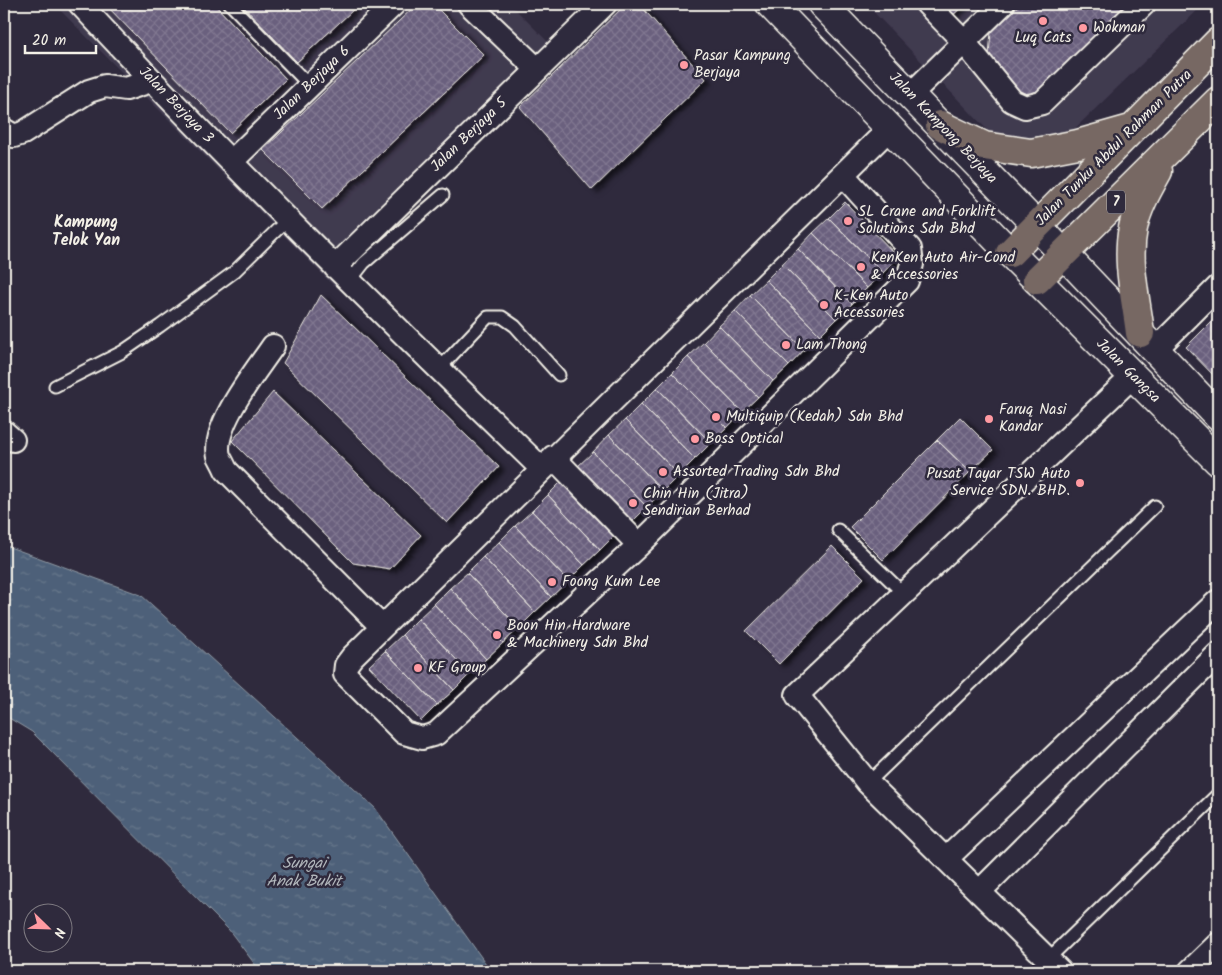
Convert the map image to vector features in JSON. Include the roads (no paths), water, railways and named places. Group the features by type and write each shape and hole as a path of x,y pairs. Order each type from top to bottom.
{"main road":[{"name":"Jalan Tunku Abdul Rahman Putra","path":"1010,253 1218,42"},
{"name":"7","path":"1037,280 1218,101"},
{"path":"940,125 984,146 1031,153 1078,144 1133,128"},
{"path":"1148,341 1130,256 1133,228 1143,199 1168,149"}],"street":[{"name":"Jalan Berjaya 3","path":"80,4 151,81 287,220 439,369 639,545"},
{"name":"Jalan Berjaya 6","path":"231,162 394,4"},
{"path":"469,4 537,69"},
{"name":"Jalan Berjaya 5","path":"342,274 537,69 605,4"},
{"path":"770,4 1010,253"},
{"name":"Jalan Kampong Berjaya","path":"822,4 911,94 1063,254"},
{"path":"927,4 964,42 1012,101 1025,107 1042,103 1144,4"},
{"path":"911,94 1003,4"},
{"path":"4,130 14,136 23,133 89,91 105,86 126,89 151,81"},
{"path":"843,175 910,249 912,264 907,281 639,545 436,734 422,738 404,733 346,674 346,665 352,656 890,128"},
{"name":"Jalan Gangsa","path":"1010,253 1218,461"},
{"path":"1063,254 1218,416"},
{"path":"1148,341 1218,287"},
{"path":"273,346 226,416 220,436 219,454 226,470 382,626"},
{"path":"1054,965 868,783 797,695 1133,376"},
{"path":"946,859 1218,601"},
{"path":"978,892 1218,654"},
{"path":"1190,971 1218,944"}],"lane":[{"path":"230,4 309,85"},
{"path":"342,274 364,263 443,195"},
{"path":"55,386 122,352 160,326 234,272 287,220"},
{"path":"439,369 488,317 502,317 514,326 559,375"},
{"path":"868,783 1155,506"},
{"path":"838,530 903,593"},
{"path":"1054,965 1218,794"}],"water":[{"name":"Sungai Anak Bukit","path":"4,545 141,595 375,808 491,971 260,971 229,930 32,732 4,715"}],"place":[{"name":"Luq Cats","path":"1043,21"},
{"name":"Wokman","path":"1083,28"},
{"name":"Pasar Kampung Berjaya","path":"684,65"},
{"name":"SL Crane and Forklift Solutions Sdn Bhd","path":"848,221"},
{"name":"KenKen Auto Air-Cond & Accessories","path":"861,267"},
{"name":"K-Ken Auto Accessories","path":"824,305"},
{"name":"Lam Thong","path":"786,345"},
{"name":"Multiquip (Kedah) Sdn Bhd","path":"716,417"},
{"name":"Faruq Nasi Kandar","path":"989,419"},
{"name":"Boss Optical","path":"695,439"},
{"name":"Assorted Trading Sdn Bhd","path":"663,472"},
{"name":"Pusat Tayar TSW Auto Service SDN. BHD.","path":"1080,483"},
{"name":"Chin Hin (Jitra) Sendirian Berhad","path":"633,503"},
{"name":"Foong Kum Lee","path":"552,582"},
{"name":"Boon Hin Hardware & Machinery Sdn Bhd","path":"497,635"},
{"name":"KF Group","path":"418,668"}],"district":[{"name":"Kampung Telok Yan","path":"86,231"}]}
